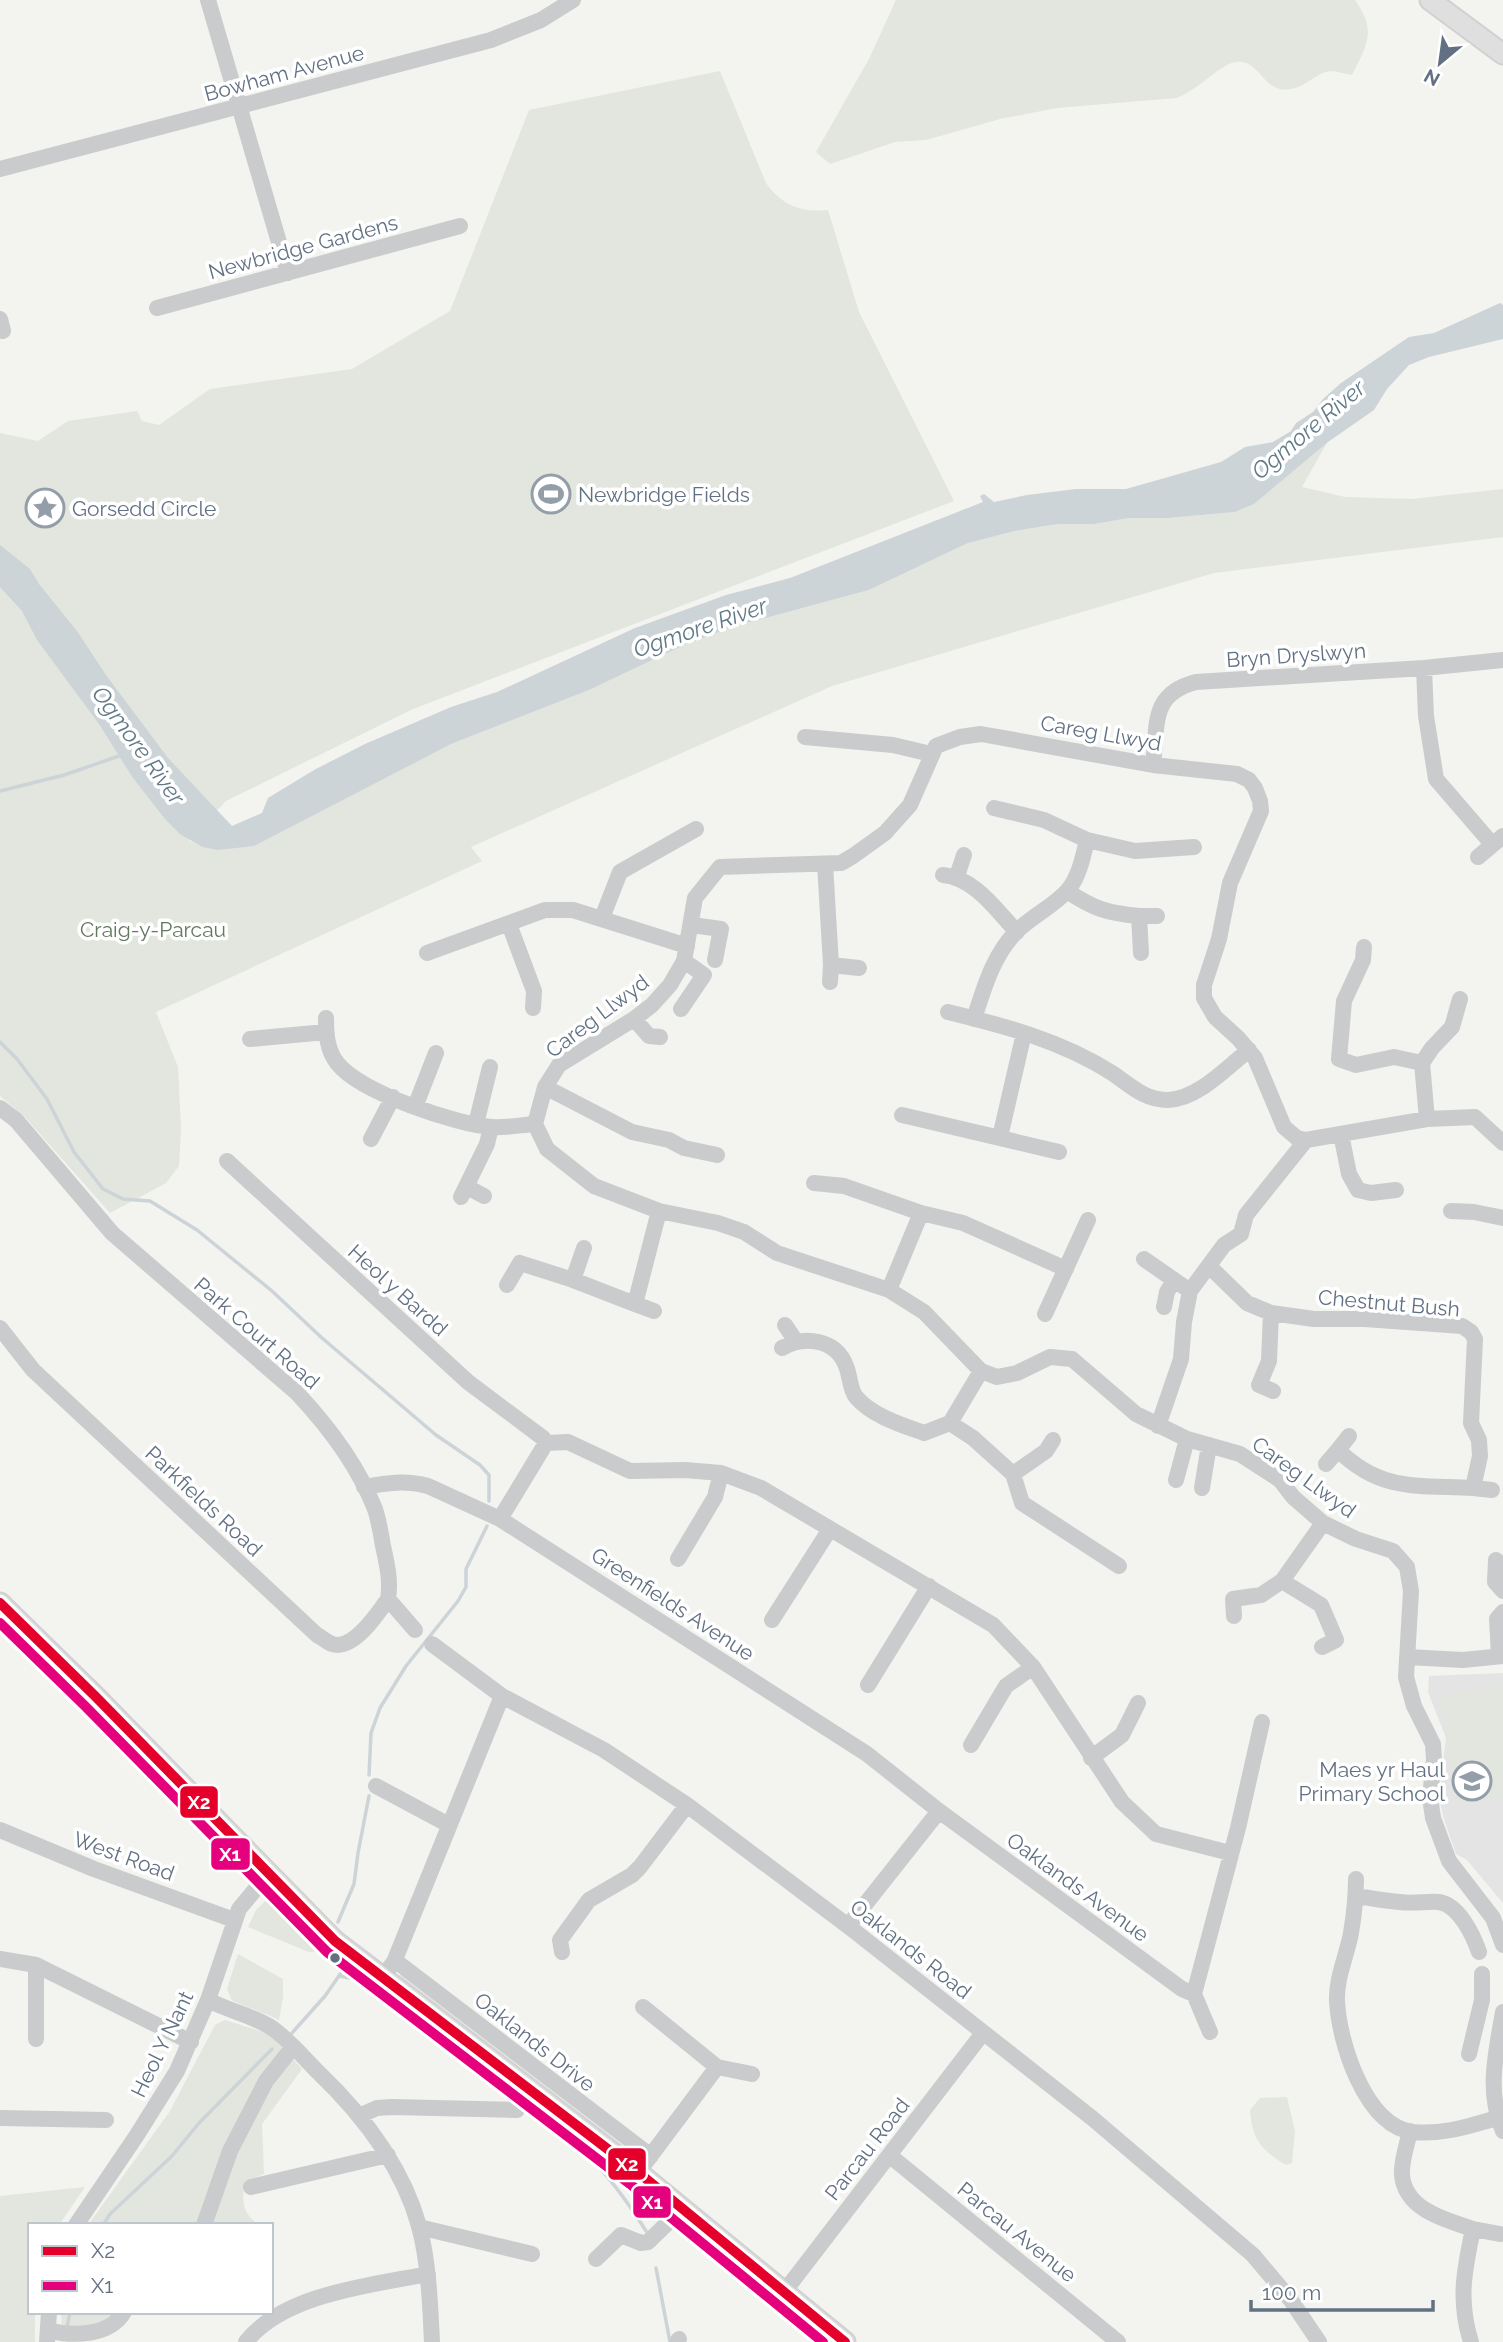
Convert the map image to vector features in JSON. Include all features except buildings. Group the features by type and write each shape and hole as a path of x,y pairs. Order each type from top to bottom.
{"main road":[{"path":"1430,0 1503,54"},
{"path":"0,1603 335,1941 388,1970 683,2208 784,2292 833,2338"}],"street":[{"path":"208,0 288,272"},
{"name":"Bowham Avenue","path":"0,169 491,40 541,20 573,0"},
{"name":"Newbridge Gardens","path":"157,308 460,226"},
{"name":"Bryn Dryslwyn","path":"1153,765 1161,705 1178,687 1196,682 1424,668 1503,660"},
{"path":"1424,668 1426,716 1436,779 1497,840 1478,857"},
{"name":"Careg Llwyd","path":"535,1124 545,1087 559,1065 634,1019 652,1005 670,985 686,954 695,898 720,867 841,863 885,833 909,805 936,746 945,741 981,734 1153,765 1226,771 1249,780 1260,801 1258,821 1230,883 1219,939 1204,985 1204,998 1208,1008 1249,1050 1264,1075 1284,1127 1297,1138 1306,1140"},
{"path":"805,737 893,745 931,754"},
{"path":"994,808 1044,820 1087,840 1135,851 1194,847"},
{"path":"602,918 620,872 695,828"},
{"path":"974,1018 984,986 1003,948 1017,932 1067,891 1075,879 1087,840"},
{"path":"964,855 950,876 968,882 1017,932"},
{"path":"825,864 830,982"},
{"path":"1067,891 1085,903 1109,913 1157,916"},
{"path":"427,953 545,910 573,910 602,918 686,954 704,975 681,1009"},
{"path":"1139,916 1140,954"},
{"path":"509,924 540,991 533,1008"},
{"path":"692,925 721,929 715,960"},
{"path":"1364,947 1363,960 1344,1001 1339,1059 1356,1065 1394,1057 1422,1063"},
{"path":"831,965 859,968"},
{"path":"1427,1119 1422,1063 1452,1027 1460,999"},
{"path":"948,1012 1039,1036 1113,1073 1144,1095 1166,1100 1185,1096 1200,1088 1249,1050"},
{"path":"634,1019 649,1036 660,1037"},
{"path":"250,1039 326,1025 330,1049 338,1064 350,1076 415,1107 483,1126 535,1124 547,1149 594,1186 659,1211 718,1223 744,1232 777,1253 889,1290 924,1312 981,1371 950,1423 924,1433 885,1419 855,1396 846,1363 834,1348 816,1340 788,1344 785,1325"},
{"path":"1000,1138 1024,1033"},
{"path":"415,1107 421,1070 436,1053"},
{"path":"484,1196 464,1192 487,1144 483,1126 490,1067"},
{"path":"545,1087 632,1132 669,1141 684,1149 717,1155"},
{"path":"371,1139 393,1097"},
{"name":"Park Court Road","path":"0,1108 16,1120 112,1233 297,1393 342,1448 376,1511 390,1588 388,1599"},
{"path":"902,1115 1059,1152"},
{"path":"1158,1426 1181,1359 1184,1322 1191,1291 1224,1245 1241,1234 1246,1215 1306,1140 1427,1119 1475,1117 1503,1143"},
{"path":"1340,1134 1349,1174 1359,1190 1371,1193 1396,1190"},
{"name":"Heol y Bardd","path":"227,1161 468,1382 546,1443"},
{"path":"817,1200 812,1178 844,1185 921,1213 963,1223 1066,1269"},
{"path":"635,1304 659,1211"},
{"path":"1451,1211 1474,1212 1503,1219"},
{"path":"889,1290 921,1213"},
{"path":"1045,1314 1088,1220"},
{"path":"573,1280 584,1248"},
{"path":"1144,1259 1191,1291"},
{"path":"507,1284 520,1263 654,1311"},
{"name":"Chestnut Bush","path":"1209,1266 1248,1303 1271,1313 1462,1326 1471,1332 1475,1339 1471,1423 1479,1440 1480,1456 1473,1488"},
{"path":"1164,1307 1167,1292 1174,1280"},
{"path":"1259,1384 1269,1361 1271,1313"},
{"name":"Parkfields Road","path":"0,1328 33,1370 317,1635 331,1644 349,1642 370,1622 388,1599"},
{"name":"Careg Llwyd","path":"981,1371 997,1377 1017,1373 1050,1357 1072,1359 1124,1405 1158,1426 1187,1439 1240,1454 1280,1480 1293,1497 1323,1523 1356,1539 1393,1551 1406,1567 1411,1591 1408,1690 1433,1744 1430,1797 1438,1833 1449,1861 1493,1918 1503,1945"},
{"path":"950,1423 973,1438 1013,1474 1022,1503 1119,1566"},
{"path":"1326,1464 1349,1436"},
{"path":"1176,1480 1187,1439"},
{"path":"1013,1474 1046,1451 1053,1440"},
{"path":"500,1519 546,1443 568,1442 631,1471 685,1470 721,1473 761,1488 993,1625 1032,1667 1122,1802 1156,1834 1230,1853"},
{"path":"1202,1488 1209,1445"},
{"path":"1338,1450 1355,1467 1381,1480 1492,1490"},
{"path":"678,1559 715,1497 721,1473"},
{"name":"Greenfields Avenue","path":"365,1487 402,1480 416,1483 500,1519 867,1754 939,1811"},
{"path":"1234,1616 1233,1599 1261,1595 1282,1581 1323,1523"},
{"path":"772,1620 830,1529"},
{"path":"1496,1560 1495,1581 1503,1591"},
{"path":"1282,1581 1321,1605 1336,1640 1322,1647"},
{"path":"868,1685 929,1586"},
{"path":"388,1599 415,1630"},
{"path":"1407,1657 1463,1660 1501,1656 1497,1619 1503,1612"},
{"name":"Oaklands Road","path":"432,1644 502,1696 604,1750 687,1805 848,1926 1092,2118 1253,2255 1290,2299 1319,2342"},
{"path":"971,1745 1006,1686 1032,1667"},
{"path":"388,1970 502,1696"},
{"path":"1091,1758 1122,1735 1138,1703"},
{"path":"1210,2032 1194,1994 1238,1828 1262,1722"},
{"path":"376,1786 449,1825"},
{"path":"556,1944 589,1900 632,1875 640,1867 687,1805"},
{"path":"848,1926 939,1811"},
{"name":"Oaklands Avenue","path":"939,1811 1182,1989 1194,1994"},
{"name":"West Road","path":"0,1830 94,1869 234,1920"},
{"name":"Heol Y Nant","path":"77,2223 160,2100 191,2042 241,1905 268,1874"},
{"path":"1356,1879 1356,1896 1337,2000 1341,2026 1358,2083 1368,2101 1387,2120 1410,2132 1442,2133 1500,2125 1493,2092 1493,2072 1502,2018 1479,2017"},
{"path":"1356,1896 1401,1902 1438,1902 1445,1905 1471,1929 1479,1952"},
{"path":"0,1959 36,1965 191,2042"},
{"path":"36,1965 36,2039"},
{"name":"Oaklands Drive","path":"388,1970 401,1965 651,2156"},
{"path":"1469,2054 1482,2000 1482,1974"},
{"path":"208,2000 274,2030 361,2115 388,2155 410,2199 419,2227 428,2274 432,2342"},
{"path":"643,2007 716,2067 752,2074"},
{"name":"Parcau Road","path":"784,2292 983,2033"},
{"path":"205,2223 230,2151 266,2081 293,2047"},
{"path":"639,2173 716,2067"},
{"path":"361,2115 377,2108 391,2107 517,2110"},
{"path":"0,2118 106,2120"},
{"path":"1410,2132 1402,2175 1406,2191 1415,2203 1431,2213 1473,2229 1500,2234"},
{"path":"251,2187 388,2155"},
{"name":"Parcau Avenue","path":"888,2155 1118,2342"},
{"path":"596,2259 621,2235 641,2244 648,2242 683,2208"},
{"path":"419,2227 532,2254"},
{"path":"1471,2342 1462,2299 1473,2229"},
{"path":"246,2342 276,2317 303,2301 428,2274"},
{"path":"49,2314 47,2336 101,2331 118,2322 123,2314"}],"shaded area":[{"name":"Maes yr Haul Primary School","path":"1503,1673 1503,1903 1467,1860 1456,1854 1439,1798 1446,1738 1428,1692 1429,1676"}],"green space":[{"path":"896,0 1355,0 1368,29 1362,55 1352,75 1330,71 1301,86 1280,89 1268,83 1249,64 1236,62 1176,98 1057,108 1000,119 926,140 895,142 830,164 816,152 869,59"},
{"name":"Newbridge Fields","path":"720,71 766,183 772,191 785,202 801,209 828,210 859,312 954,501 413,709 226,801 188,840 202,847 355,791 451,744 589,690 682,646 732,627 869,590 968,543 1058,524 1094,524 1129,518 1168,518 1235,512 1254,504 1328,441 1302,487 1345,497 1411,499 1503,489 1503,537 1214,573 832,686 471,847 482,861 156,1012 178,1067 181,1128 179,1166 166,1183 110,1213 25,1117 0,1096 0,433 38,441 68,421 137,411 142,421 159,425 210,389 352,369 450,311 529,110"},
{"path":"1503,1685 1503,1796 1459,1804 1440,1696"},
{"path":"267,1899 277,1903 325,1947 321,1951 309,1952 248,1927 256,1910"},
{"path":"238,1954 283,1979 279,2020 232,2000 227,1989"},
{"path":"400,1974 407,1976 639,2158 636,2160 399,1978"},
{"path":"225,2020 270,2034 302,2069 262,2124 264,2174 245,2181 244,2206 257,2223 89,2223 170,2111 215,2025"},
{"path":"1287,2097 1295,2131 1292,2163 1286,2165 1259,2143 1253,2129 1250,2110 1260,2098"},
{"path":"85,2187 60,2223 28,2223 28,2314 35,2314 35,2342 0,2342 0,2196"},
{"path":"61,2314 116,2314 107,2326 62,2327"}],"water":[{"name":"Ogmore River","path":"1500,303 1503,305 1503,339 1429,357 1409,365 1387,389 1374,410 1328,442 1254,504 1235,512 1168,518 1129,518 1094,524 1058,524 968,543 869,590 732,627 682,646 589,690 451,744 254,846 218,850 202,847 180,834 165,819 133,778 99,724 37,640 22,611 0,587 0,545 30,569 168,758 232,826 262,813 268,798 365,744 451,707 497,692 635,628 726,595 790,578 983,502 980,496 984,494 994,502 1076,489 1126,489 1221,462 1245,447 1273,442 1313,412 1341,383 1409,337 1434,333"}],"waterway":[{"name":"Ogmore River","path":"0,791 64,775 122,755"},
{"path":"0,1042 17,1059 47,1099 74,1152 103,1189 123,1199 150,1201 197,1230 272,1291 322,1338 436,1435 480,1465 489,1475 489,1501"},
{"path":"369,1775 371,1733 380,1708 406,1666 458,1601 466,1587 466,1569 487,1526"},
{"path":"338,1922 354,1884 369,1796"},
{"path":"292,2033 325,1996 343,1970"},
{"path":"340,1976 350,1978"},
{"path":"381,1993 565,2133"},
{"path":"104,2223 110,2214 172,2156 199,2123 272,2049"},
{"path":"583,2150 617,2189 646,2231"},
{"path":"656,2268 670,2342"},
{"path":"67,2327 70,2314"}],"transit line":[{"name":"X2","path":"0,1603 335,1941 639,2173 845,2342"},
{"name":"X1","path":"0,1623 327,1952 630,2184 823,2342"}],"place":[{"name":"Newbridge Fields","path":"551,494"},
{"name":"Gorsedd Circle","path":"45,508"},
{"name":"Maes yr Haul Primary School","path":"1472,1781"}],"park label":[{"name":"Craig-y-Parcau","path":"153,929"}]}
